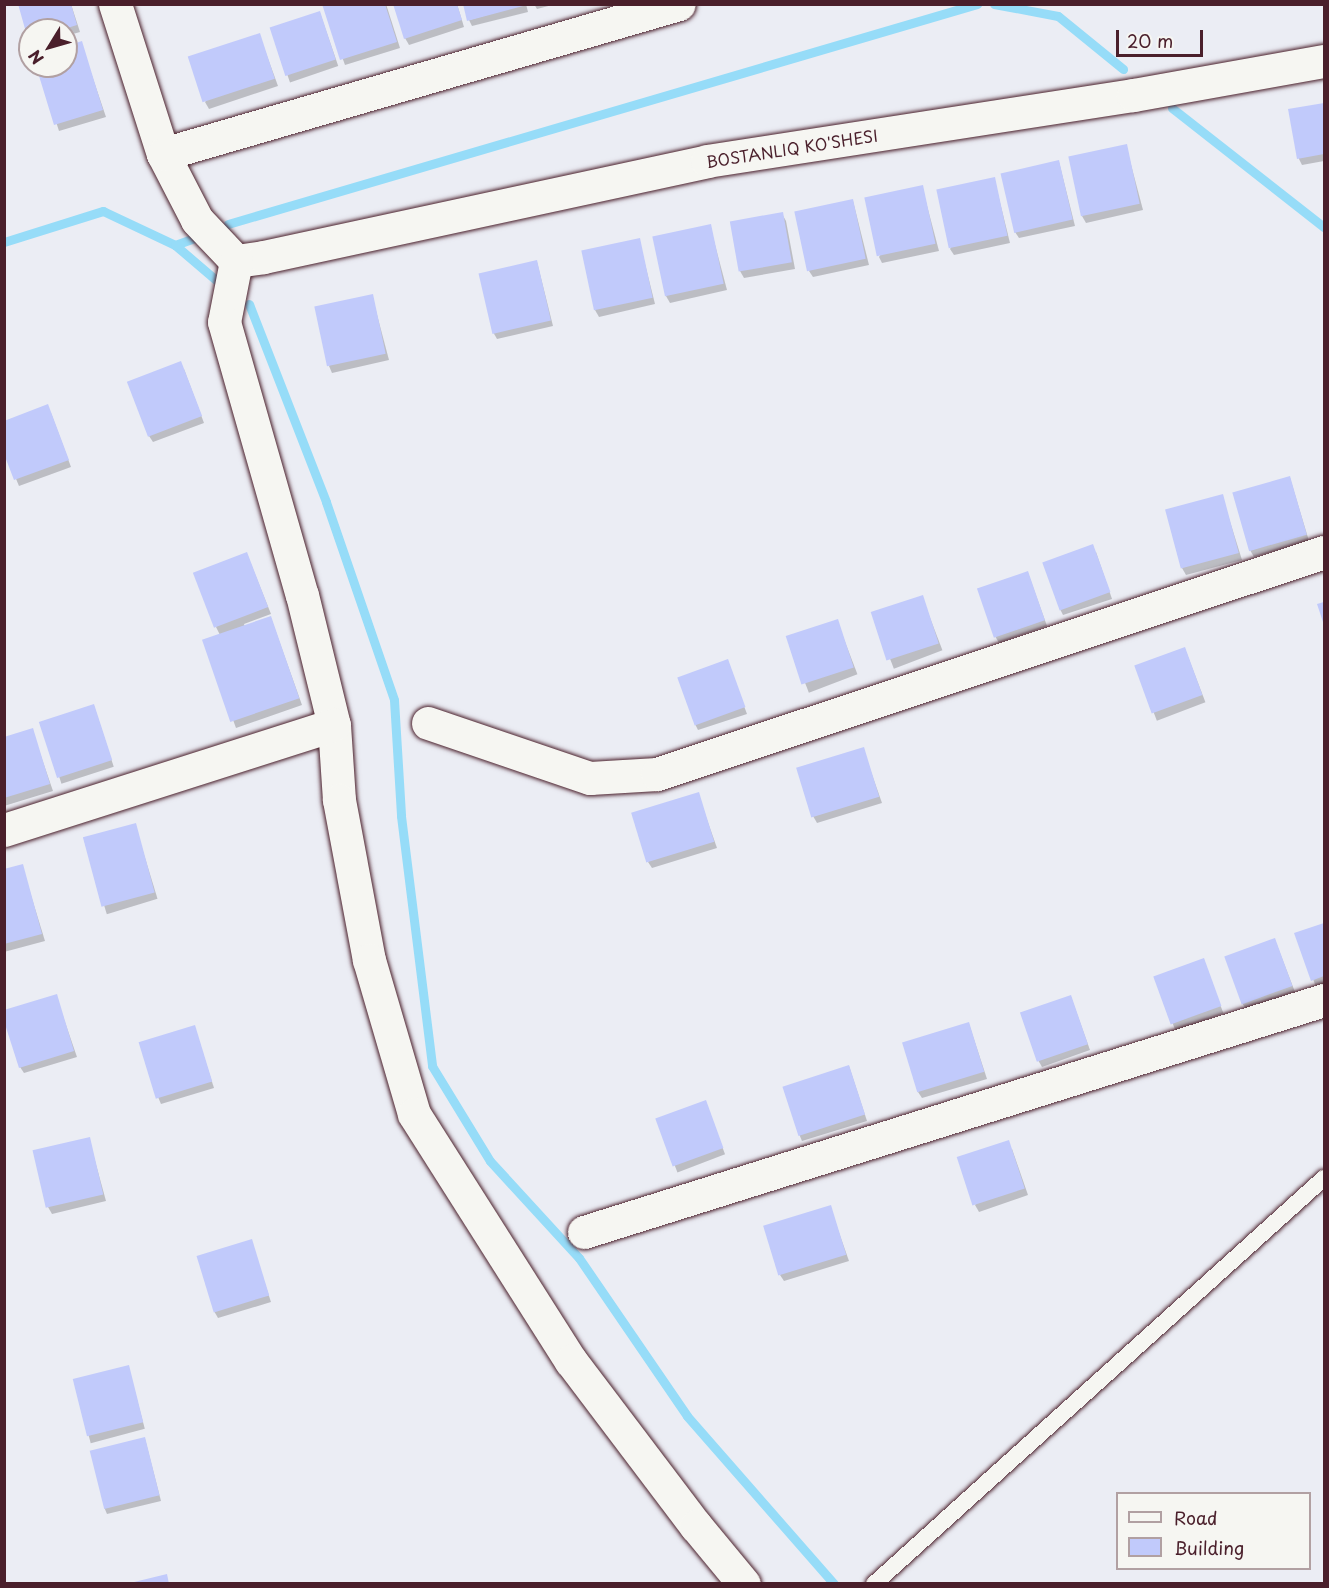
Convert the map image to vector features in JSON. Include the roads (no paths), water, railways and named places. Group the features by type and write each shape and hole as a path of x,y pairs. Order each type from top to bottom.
{"street":[{"path":"115,4 163,154 197,220 250,259 224,322 302,596 334,725 339,800 369,960 414,1114 572,1361 696,1526 744,1584"},
{"path":"163,154 679,4"},
{"name":"BOSTANLIQ KO'SHESI","path":"250,259 707,161 1133,95 1324,61"},
{"path":"428,723 590,778 657,774 1324,552"},
{"path":"4,830 334,725"},
{"path":"584,1232 1324,1000"}],"lane":[{"path":"874,1584 1324,1178"}],"waterway":[{"path":"228,224 977,4"},
{"path":"994,4 1058,16 1123,69"},
{"path":"1172,108 1324,227"},
{"path":"4,242 103,211 175,245 216,280"},
{"path":"175,245 194,238"},
{"path":"249,304 326,502 394,700 401,816 432,1066 490,1161 579,1258 687,1416 834,1584"}]}
